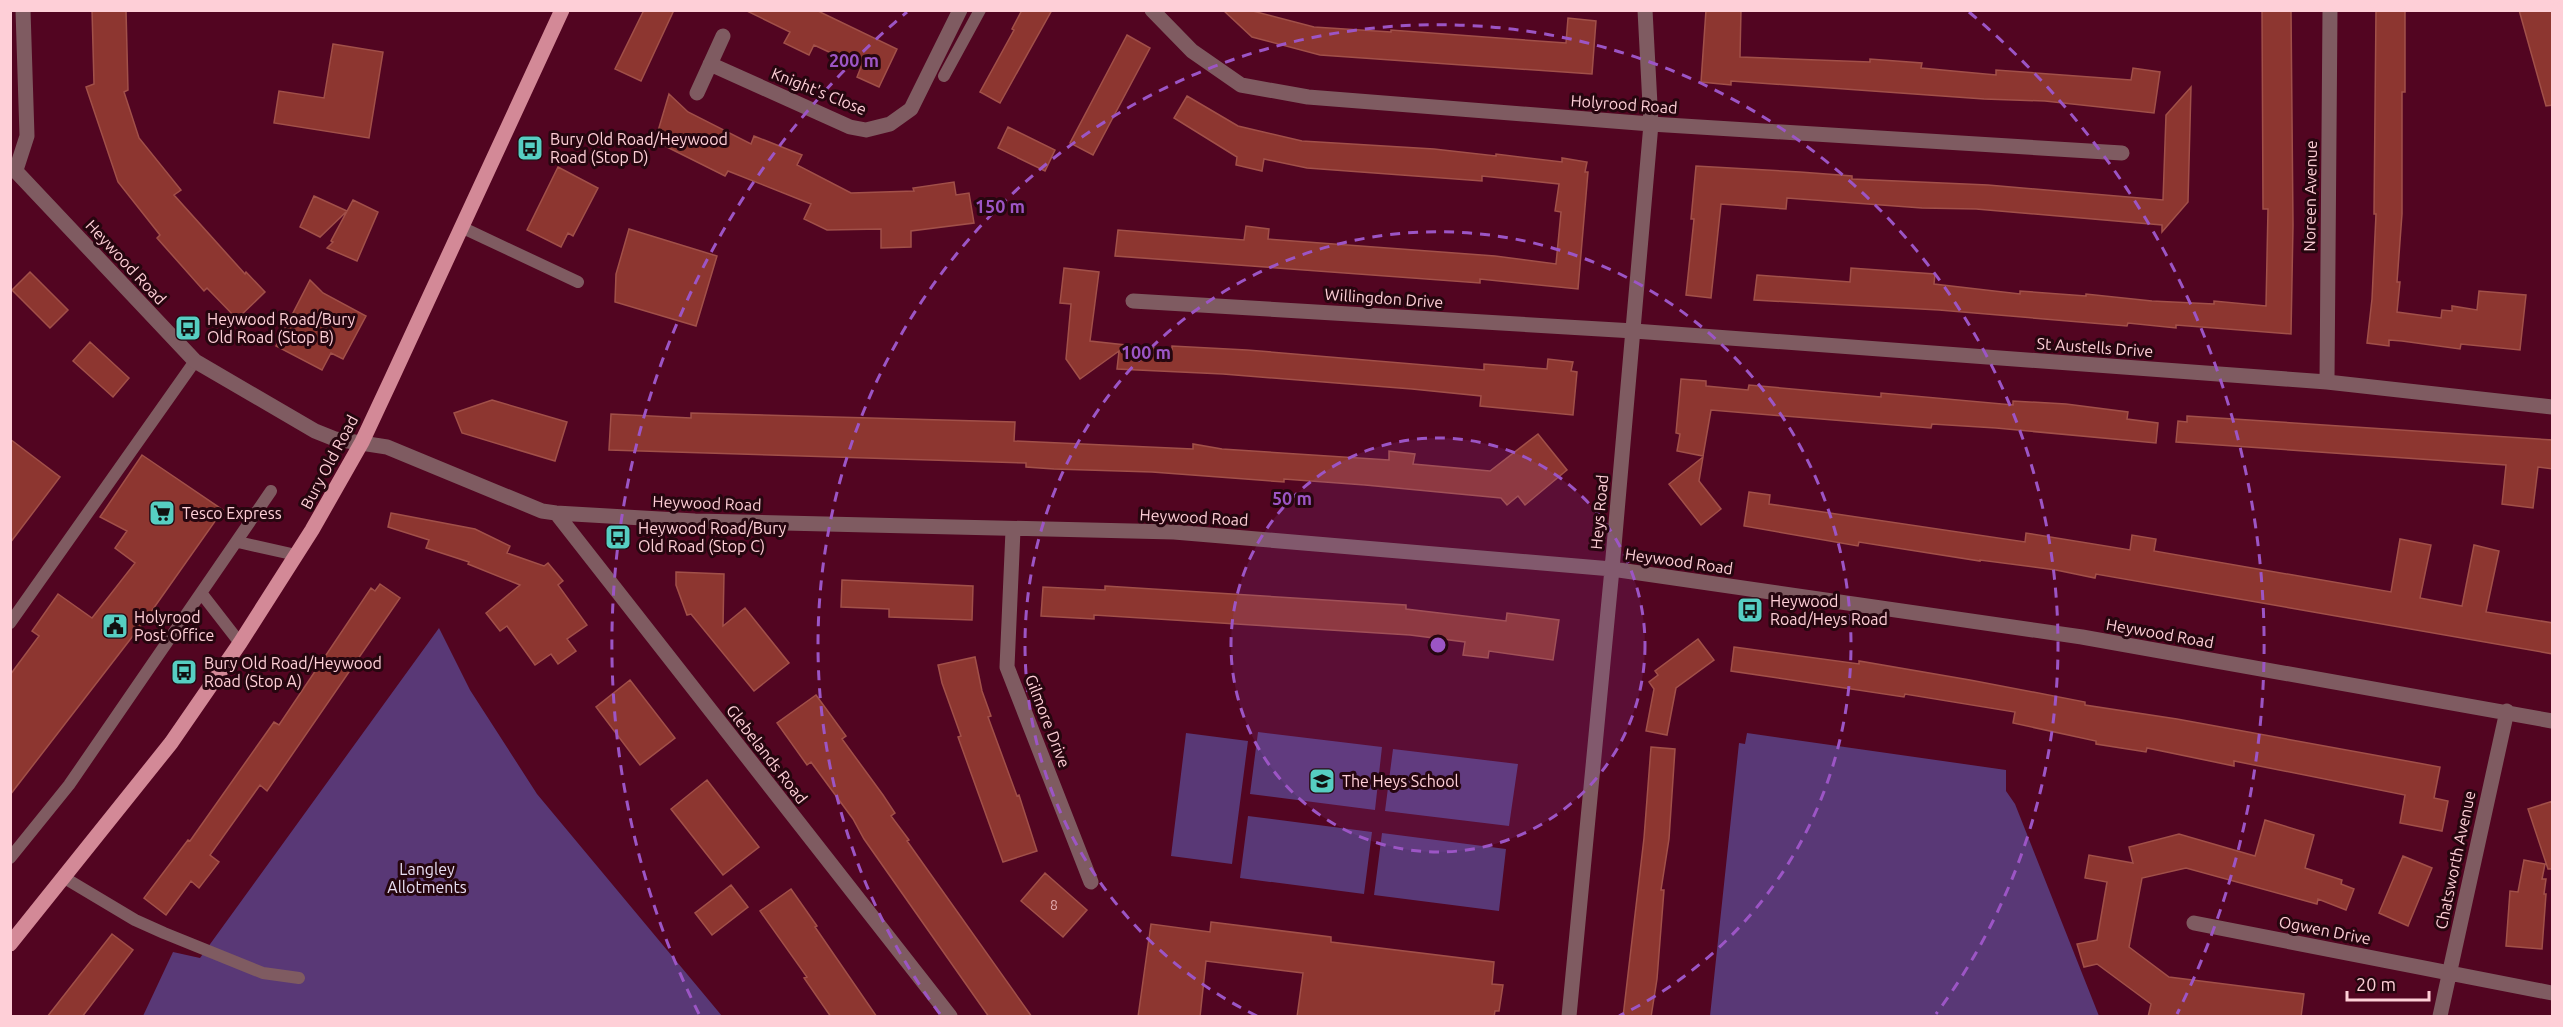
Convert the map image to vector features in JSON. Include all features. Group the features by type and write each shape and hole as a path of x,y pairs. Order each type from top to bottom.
{"main road":[{"name":"Bury Old Road","path":"10,944 171,743 240,643 296,555 362,442 562,10"}],"street":[{"path":"13,167 27,136 23,10"},
{"name":"Knight's Close","path":"710,64 850,127 866,130 890,124 910,109 960,10"},
{"name":"Holyrood Road","path":"1152,10 1192,51 1241,85 1308,97 1651,124 2122,153"},
{"name":"Heys Road","path":"1569,1017 1634,331 1651,124 1646,10"},
{"name":"Noreen Avenue","path":"2327,382 2330,10"},
{"path":"697,93 723,36"},
{"name":"Heywood Road","path":"13,167 195,361 315,431 335,439 362,442 403,452 542,511 707,522 1174,532 1612,569 2082,637 2553,721"},
{"name":"Willingdon Drive","path":"1133,300 1634,331"},
{"name":"St Austells Drive","path":"1634,331 2327,382 2553,407"},
{"name":"Glebelands Road","path":"556,513 950,1017"},
{"name":"Gilmore Drive","path":"1013,530 1007,667 1091,882"},
{"name":"Chatsworth Avenue","path":"2440,1017 2507,711"},
{"name":"Ogwen Drive","path":"2194,923 2553,993"}],"lane":[{"path":"944,76 980,10"},
{"path":"461,227 578,282"},
{"path":"10,623 195,361"},
{"path":"10,858 69,785 271,491"},
{"path":"238,542 296,555"},
{"path":"202,594 240,643"},
{"path":"63,877 135,920 164,933 263,973 299,978"}],"green space":[{"name":"Langley Allotments","path":"439,628 470,690 537,794 722,1016 143,1016 173,952 200,958"},
{"path":"1258,732 1382,747 1375,810 1250,794"},
{"path":"1186,733 1248,741 1232,864 1171,856"},
{"path":"1747,733 2006,770 2006,791 2015,804 2099,1016 1710,1016 1739,743 1745,744"},
{"path":"1393,749 1518,764 1509,826 1385,811"},
{"path":"1248,816 1372,832 1364,894 1240,878"},
{"path":"1382,833 1506,849 1499,911 1374,895"}],"building":[{"path":"92,10 126,10 128,90 124,92 139,138 181,190 174,195 245,274 246,272 265,292 237,319 207,288 204,291 157,238 160,235 118,182 86,87 94,84"},
{"path":"644,10 674,10 641,81 615,69"},
{"path":"745,10 816,10 897,49 879,87 857,77 861,67 814,45 809,55 784,43 790,32"},
{"path":"1022,10 1052,10 1000,103 980,92 1014,30 1012,29"},
{"path":"1223,10 1249,10 1314,27 1391,32 1391,30 1566,43 1568,18 1596,21 1592,74 1320,55 1252,37"},
{"path":"1706,10 1741,10 1740,57 1870,62 1870,59 1922,63 1921,68 1996,75 1996,70 2131,80 2133,68 2160,72 2154,113 2045,101 1984,99 1731,81 1731,85 1701,82"},
{"path":"2262,10 2291,10 2293,225 2291,334 2176,325 2176,328 2128,323 2127,326 1939,310 1754,300 1757,275 1850,282 1851,268 1935,274 1934,284 2020,294 2020,291 2086,296 2086,294 2152,301 2214,304 2214,301 2266,306 2268,209 2263,209"},
{"path":"2376,10 2405,10 2402,214 2397,312 2441,318 2442,310 2452,311 2452,306 2477,310 2479,291 2526,295 2520,350 2461,344 2460,349 2389,340 2389,346 2367,343 2372,299 2376,214 2374,214"},
{"path":"2519,10 2553,10 2553,105 2546,106"},
{"path":"1127,35 1150,48 1093,155 1070,143"},
{"path":"333,44 383,52 369,138 274,123 279,91 324,98"},
{"path":"2191,87 2188,202 2162,232 2162,225 1976,209 1922,208 1787,198 1786,209 1721,204 1711,298 1686,295 1694,219 1691,219 1696,166 1852,176 1852,179 1988,185 2163,200 2166,115"},
{"path":"669,94 688,112 751,144 754,136 802,155 797,165 851,193 914,191 913,188 954,182 956,195 969,193 974,223 911,231 911,247 881,248 881,229 827,230 804,219 811,204 728,171 725,176 655,141"},
{"path":"1187,96 1238,126 1302,141 1434,149 1496,156 1496,154 1562,162 1562,158 1587,162 1578,289 1480,279 1480,283 1115,256 1118,230 1244,240 1246,226 1269,229 1268,239 1495,256 1556,264 1561,212 1555,211 1559,184 1482,176 1482,181 1307,168 1264,159 1262,171 1236,165 1237,157 1174,118"},
{"path":"1008,127 1055,150 1045,171 998,148"},
{"path":"558,167 598,188 573,236 568,233 561,247 527,230"},
{"path":"314,196 347,211 320,237 300,227"},
{"path":"353,200 378,212 357,261 327,248 333,242 331,241"},
{"path":"629,229 717,256 696,326 615,302 616,274"},
{"path":"1064,268 1099,272 1090,341 1172,350 1172,346 1247,350 1484,370 1484,364 1547,369 1548,359 1573,362 1571,371 1577,372 1573,415 1480,406 1481,396 1412,389 1223,374 1117,369 1119,351 1080,379 1066,359 1071,304 1060,303"},
{"path":"30,272 68,310 50,328 12,290"},
{"path":"310,280 323,293 366,316 343,359 331,353 322,370 276,346"},
{"path":"90,342 129,378 113,397 73,361"},
{"path":"1681,379 1706,381 1706,386 1748,390 1749,385 1881,397 1881,393 2013,405 2013,401 2066,404 2128,412 2127,419 2158,423 2156,443 1996,428 1932,424 1931,428 1711,410 1703,456 1677,451 1680,434 1676,433"},
{"path":"492,400 567,422 555,461 462,433 454,413"},
{"path":"691,413 1015,422 1014,441 1193,449 1193,444 1222,449 1389,460 1389,451 1415,454 1413,464 1490,471 1538,434 1567,470 1525,505 1518,496 1507,505 1501,498 1365,485 1284,479 1284,482 1152,472 1054,469 1026,467 1026,463 609,450 611,414 691,418"},
{"path":"2187,416 2553,440 2553,469 2538,467 2533,508 2502,504 2506,465 2176,442 2178,421 2187,422"},
{"path":"10,439 60,477 10,543"},
{"path":"142,455 223,510 146,619 10,795 10,675 39,636 32,631 58,594 92,618 135,563 115,548 127,531 100,517"},
{"path":"1703,457 1699,481 1721,509 1701,525 1669,484"},
{"path":"1749,492 1770,495 1769,504 2025,542 2026,533 2130,550 2132,535 2156,539 2154,551 2391,592 2400,539 2431,545 2420,598 2462,606 2474,545 2499,551 2486,612 2553,623 2553,654 2096,574 2095,578 2056,570 1859,542 1858,546 1744,526"},
{"path":"391,513 475,529 510,546 507,553 544,566 548,563 563,581 558,585 587,625 567,639 576,651 558,664 551,654 535,665 507,626 500,631 486,613 520,585 468,564 469,562 426,548 429,540 388,527"},
{"path":"676,572 724,574 723,626 745,608 789,663 754,691 691,614 687,615 676,585"},
{"path":"842,580 973,586 972,620 889,617 889,609 841,607"},
{"path":"380,584 400,598 267,791 260,785 210,855 219,862 199,888 191,881 166,915 144,898 188,840 190,841 274,722 279,725 371,588 375,591"},
{"path":"1105,586 1406,605 1406,609 1506,621 1507,613 1559,620 1553,660 1489,651 1488,658 1463,655 1465,642 1410,635 1094,615 1094,619 1041,616 1043,587 1105,590"},
{"path":"1698,639 1714,660 1676,688 1667,735 1646,731 1654,689 1649,682 1658,675 1655,671"},
{"path":"1734,647 1859,664 1859,661 2085,702 2085,705 2177,719 2440,767 2434,798 2448,801 2442,831 2400,823 2405,795 2234,761 2234,766 2147,748 2146,752 2096,744 2096,741 2013,723 2015,712 1905,694 1904,697 1731,671"},
{"path":"975,657 982,691 991,716 988,717 1017,796 1019,795 1037,851 1003,862 958,737 961,736 938,665"},
{"path":"630,680 675,738 640,765 596,707"},
{"path":"816,695 846,736 842,739 895,813 891,816 909,840 907,841 1032,1017 989,1017 864,839 853,819 811,762 807,765 777,723"},
{"path":"1651,747 1675,749 1669,839 1661,890 1664,890 1657,979 1651,1017 1623,1017 1644,838"},
{"path":"707,780 759,847 723,875 671,809"},
{"path":"2553,801 2553,869 2548,869 2528,809"},
{"path":"2265,820 2314,835 2305,868 2342,880 2341,884 2354,889 2346,910 2318,899 2317,904 2186,868 2142,878 2129,947 2169,977 2304,994 2301,1017 2148,1017 2151,1004 2097,964 2084,967 2077,944 2097,940 2107,882 2085,878 2089,855 2133,863 2129,847 2179,834 2255,856"},
{"path":"2403,856 2432,868 2408,926 2379,913"},
{"path":"2524,860 2545,864 2542,879 2546,879 2544,894 2546,894 2542,949 2506,946 2510,891 2518,892"},
{"path":"1045,873 1087,910 1063,937 1021,901"},
{"path":"731,885 748,907 712,935 695,913"},
{"path":"791,889 877,1017 831,1017 804,978 807,977 760,911"},
{"path":"1211,922 1331,937 1331,942 1494,962 1492,984 1503,985 1499,1011 1495,1011 1494,1017 1297,1017 1303,973 1206,961 1200,1017 1138,1017 1151,924 1210,932"},
{"path":"112,934 133,950 82,1017 47,1017"}],"place":[{"name":"Bury Old Road/Heywood Road (Stop D)","path":"530,148"},
{"name":"Heywood Road/Bury Old Road (Stop B)","path":"188,328"},
{"name":"Tesco Express","path":"162,513"},
{"name":"Heywood Road/Bury Old Road (Stop C)","path":"618,537"},
{"name":"Heywood Road/Heys Road","path":"1750,610"},
{"name":"Holyrood Post Office","path":"115,626"},
{"name":"Bury Old Road/Heywood Road (Stop A)","path":"184,672"},
{"name":"The Heys School","path":"1322,781"}]}
